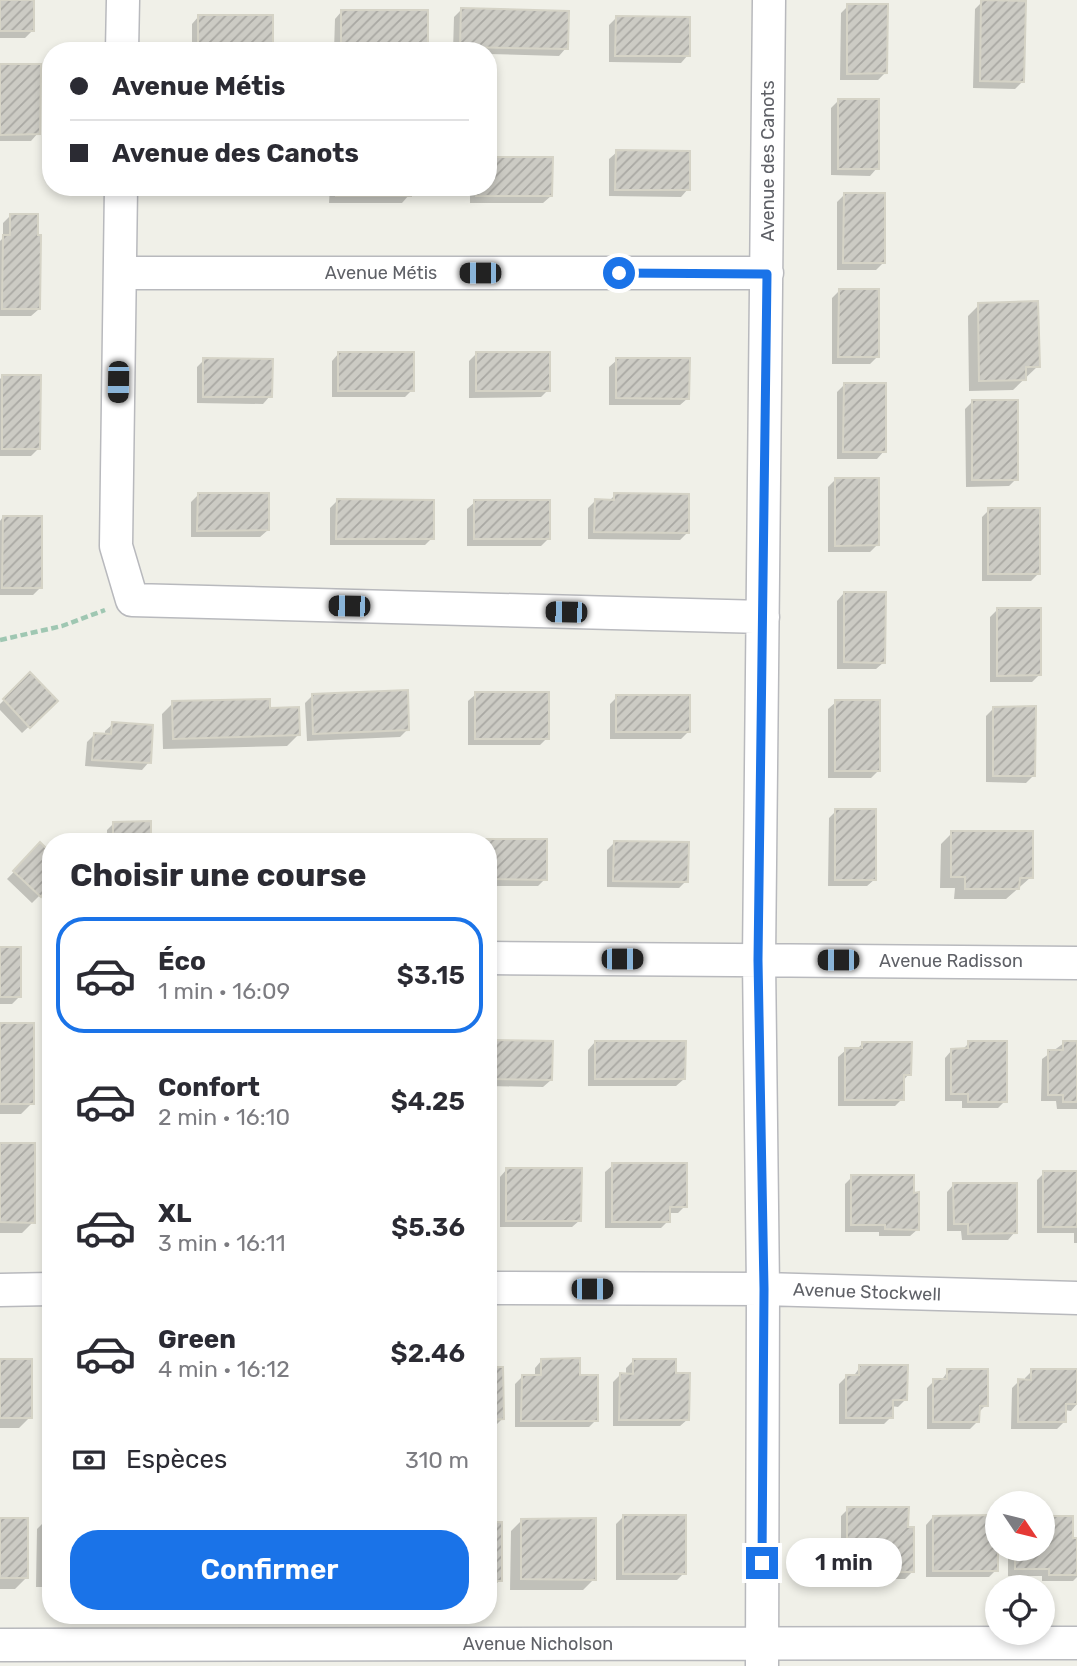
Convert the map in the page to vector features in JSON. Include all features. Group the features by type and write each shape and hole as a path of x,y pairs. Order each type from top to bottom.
{"street":[{"path":"122,42 123,0"},
{"name":"Avenue des Canots","path":"762,1654 764,1289 758,960 769,0"},
{"path":"121,196 116,546 132,600 763,617"},
{"name":"Avenue Métis","path":"120,273 767,274"},
{"name":"Avenue Radisson","path":"497,958 1077,962"},
{"name":"Avenue Stockwell","path":"497,1288 764,1289 1077,1298"},
{"path":"0,1290 42,1289"},
{"name":"Avenue Nicholson","path":"0,1645 762,1654 1077,1643"}],"path":[{"path":"0,640 62,626 132,600"}],"building":[{"path":"0,0 34,0 34,31 0,31"},
{"path":"981,0 1026,1 1024,82 980,81"},
{"path":"847,4 888,4 887,73 847,74"},
{"path":"461,8 569,11 568,49 497,48 497,42 460,42"},
{"path":"341,10 428,10 428,42 341,42"},
{"path":"198,15 273,15 273,42 198,42"},
{"path":"616,16 690,17 690,56 615,56"},
{"path":"0,64 41,64 40,134 0,135"},
{"path":"838,99 879,99 879,169 838,169"},
{"path":"616,150 690,151 690,190 615,190"},
{"path":"497,157 553,157 552,196 497,196"},
{"path":"844,193 885,193 885,263 843,263"},
{"path":"10,214 38,214 38,235 41,235 40,309 2,309 3,235 10,235"},
{"path":"839,289 879,289 879,357 838,357"},
{"path":"1038,301 1040,367 1026,367 1026,380 979,381 978,303"},
{"path":"338,352 414,352 414,391 338,391"},
{"path":"476,352 550,352 550,391 476,391"},
{"path":"203,358 273,359 272,397 203,397"},
{"path":"616,358 690,358 689,399 616,398"},
{"path":"2,375 41,375 40,449 2,449"},
{"path":"844,383 886,383 886,452 843,452"},
{"path":"972,400 1018,400 1018,480 972,480"},
{"path":"835,478 879,478 879,545 835,546"},
{"path":"198,493 269,493 269,530 197,531"},
{"path":"614,493 689,494 689,533 594,532 595,499 614,500"},
{"path":"337,499 434,500 434,539 336,539"},
{"path":"474,500 550,500 550,539 474,539"},
{"path":"988,508 1040,508 1040,574 988,574"},
{"path":"3,516 42,516 42,588 2,588"},
{"path":"844,592 886,592 885,663 844,662"},
{"path":"997,608 1041,608 1041,675 997,676"},
{"path":"30,672 58,701 30,728 3,699"},
{"path":"408,690 409,730 313,734 312,694"},
{"path":"475,692 549,692 549,739 475,739"},
{"path":"616,695 690,695 690,732 616,732"},
{"path":"270,699 270,708 299,707 300,735 173,739 172,701"},
{"path":"835,700 880,700 880,771 835,771"},
{"path":"1036,706 1035,776 993,776 993,707"},
{"path":"112,722 153,725 151,763 92,760 94,733 111,734"},
{"path":"835,809 876,809 876,880 835,880"},
{"path":"151,821 151,833 113,833 113,822"},
{"path":"951,831 1033,831 1033,878 1020,878 1019,889 965,889 965,877 951,877"},
{"path":"497,839 547,839 547,880 497,879"},
{"path":"614,841 689,842 688,882 613,881"},
{"path":"40,842 42,844 41,897 13,871"},
{"path":"0,947 21,947 21,997 0,997"},
{"path":"0,1023 34,1023 34,1104 0,1104"},
{"path":"497,1040 553,1041 552,1080 497,1079"},
{"path":"595,1041 686,1041 685,1079 595,1079"},
{"path":"968,1041 1007,1041 1007,1102 968,1102 968,1094 951,1094 951,1049 968,1048"},
{"path":"1063,1041 1077,1041 1077,1102 1063,1102 1063,1095 1048,1095 1048,1050 1063,1050"},
{"path":"862,1042 912,1042 911,1075 904,1075 904,1100 845,1100 845,1048 862,1048"},
{"path":"0,1143 35,1143 35,1223 0,1222"},
{"path":"612,1163 687,1163 687,1207 670,1207 670,1222 612,1222"},
{"path":"506,1168 582,1168 581,1221 506,1221"},
{"path":"1043,1171 1077,1171 1077,1227 1043,1227"},
{"path":"851,1175 914,1175 914,1193 919,1192 919,1230 885,1229 885,1225 851,1225"},
{"path":"953,1183 1017,1183 1017,1233 968,1234 968,1224 954,1224"},
{"path":"580,1358 580,1375 598,1375 598,1421 521,1421 522,1375 541,1375 541,1359"},
{"path":"0,1359 32,1359 32,1418 0,1418"},
{"path":"633,1359 676,1359 676,1373 690,1373 689,1420 619,1420 620,1373 633,1374"},
{"path":"859,1365 908,1365 907,1400 893,1400 893,1418 846,1418 846,1375 859,1375"},
{"path":"497,1367 503,1367 504,1419 497,1419"},
{"path":"947,1369 988,1369 988,1406 980,1406 979,1422 933,1422 933,1379 947,1379"},
{"path":"1031,1369 1077,1369 1077,1404 1066,1404 1066,1422 1018,1422 1018,1379 1031,1380"},
{"path":"847,1507 909,1507 908,1527 914,1527 914,1572 883,1572 883,1566 847,1567"},
{"path":"623,1515 686,1515 686,1574 623,1574"},
{"path":"985,1515 985,1561 998,1561 998,1571 933,1571 933,1516"},
{"path":"1055,1516 1073,1516 1073,1538 1077,1538 1077,1575 1049,1575 1049,1569 1015,1569 1015,1561 1055,1561"},
{"path":"0,1518 28,1518 28,1578 0,1578"},
{"path":"596,1518 596,1580 521,1579 521,1519"},
{"path":"497,1522 502,1522 502,1581 497,1581"}],"route":[{"path":"619,273 767,274 758,960 764,1289 762,1563"}]}
